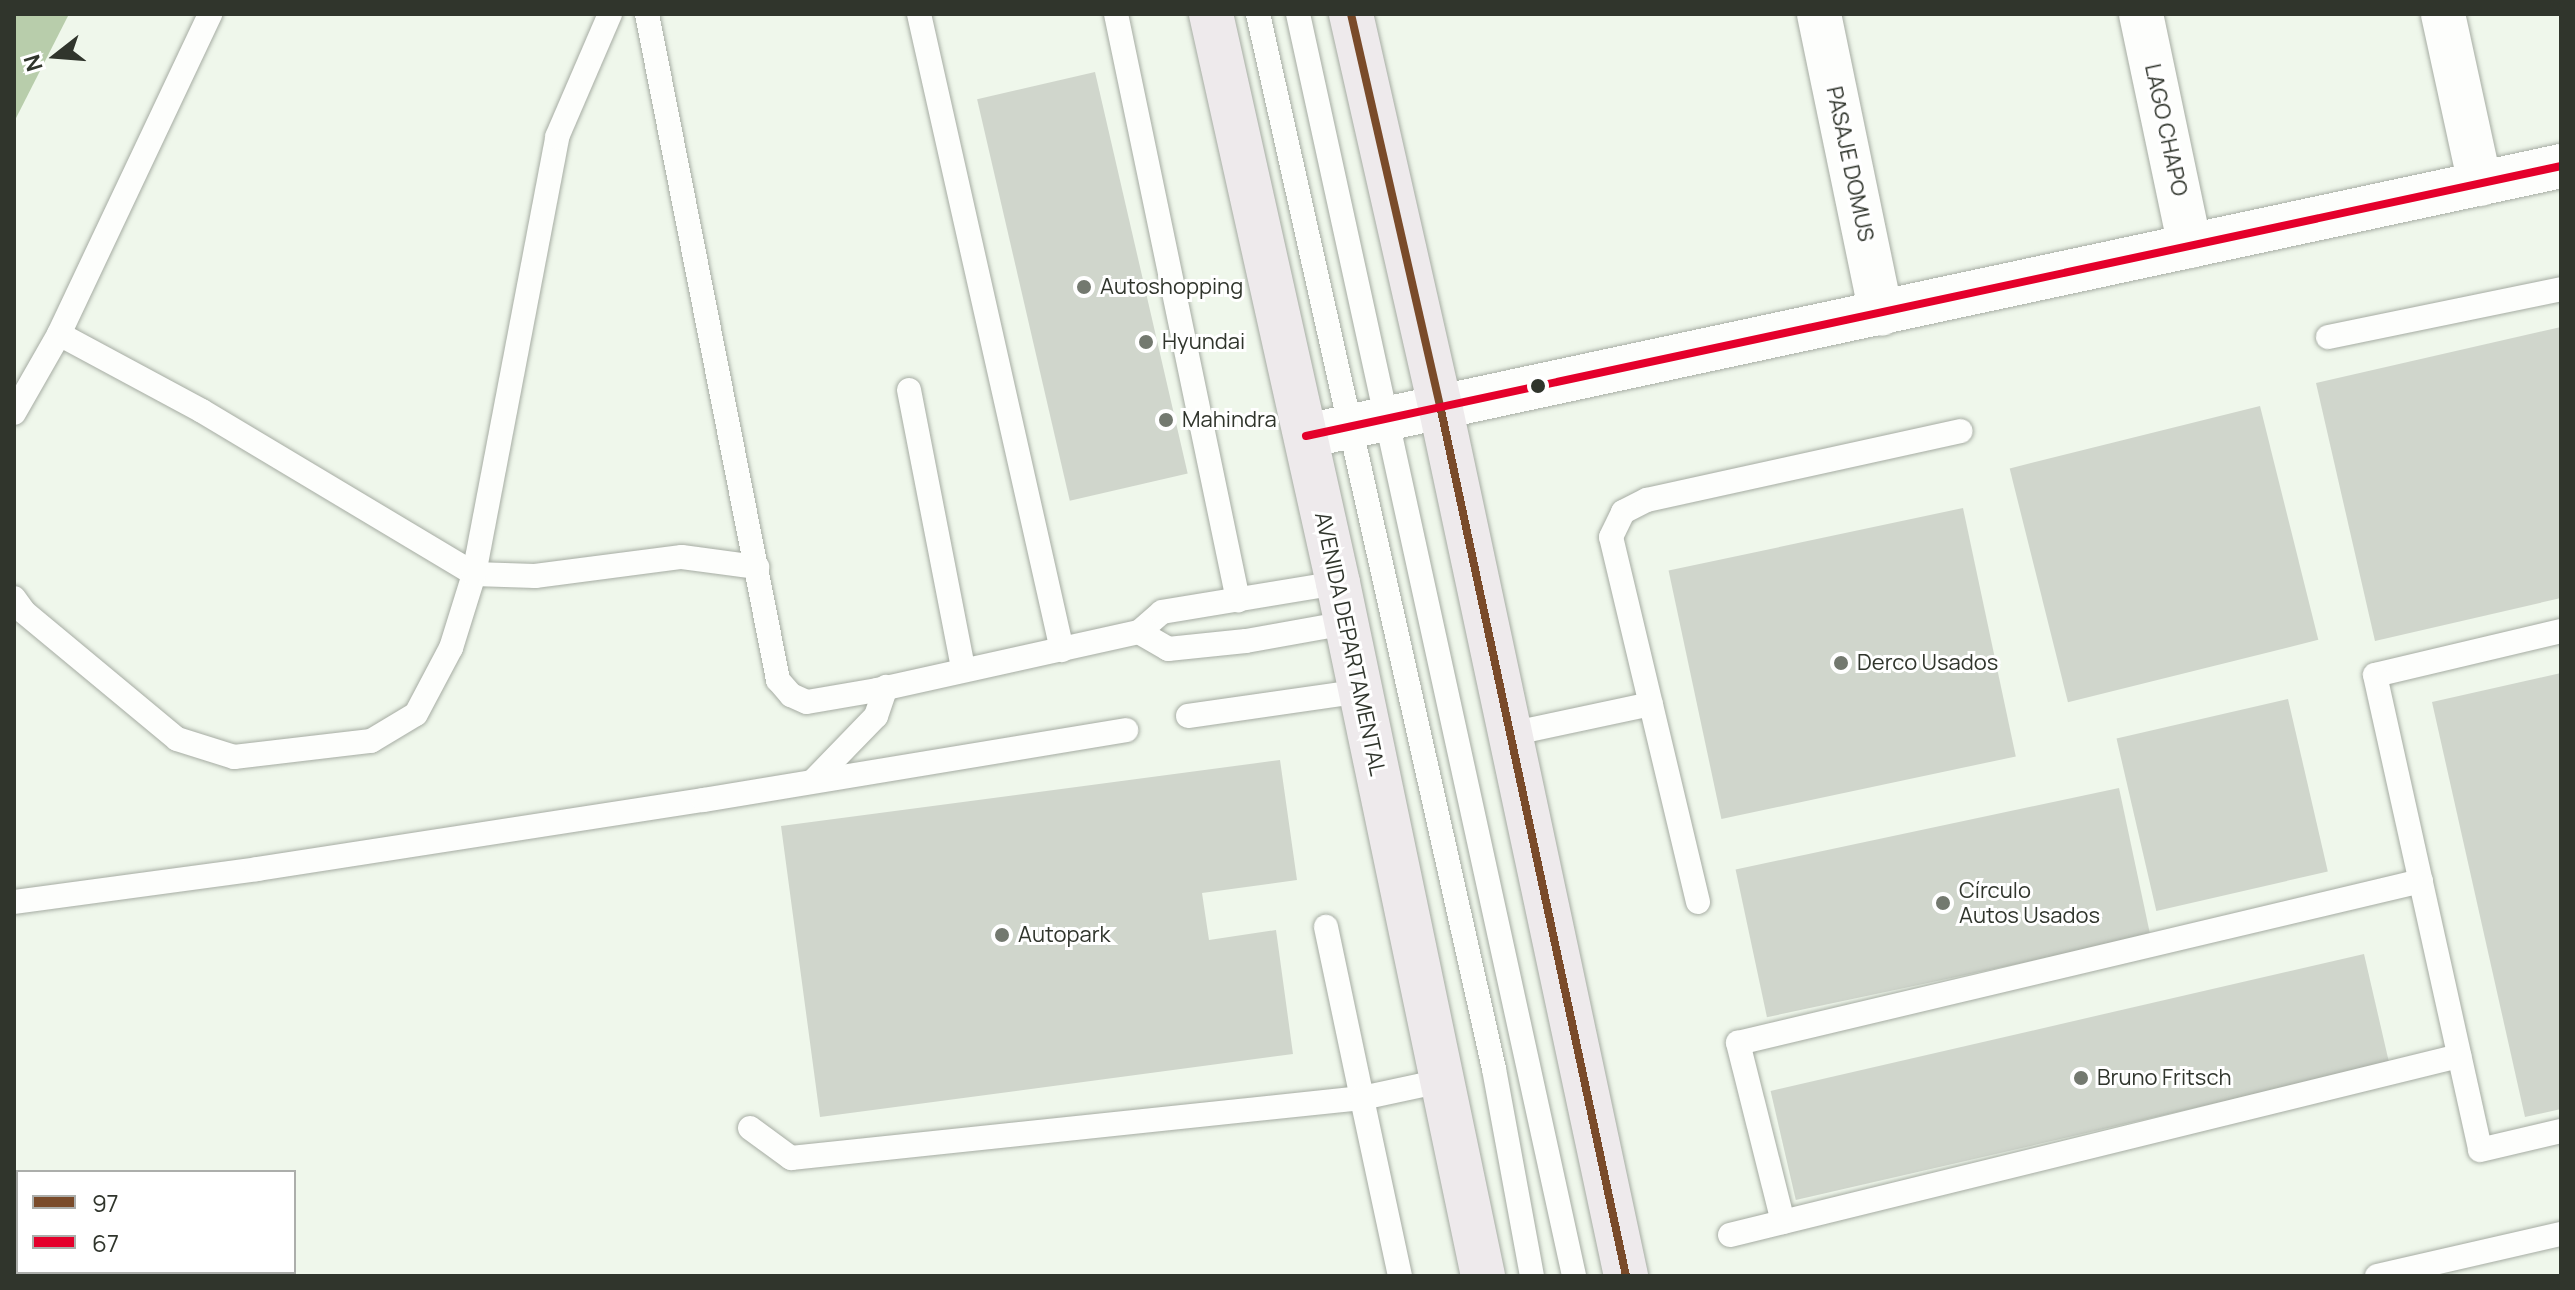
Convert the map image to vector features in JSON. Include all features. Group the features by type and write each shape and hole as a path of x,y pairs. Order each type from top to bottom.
{"main road":[{"name":"AVENIDA DEPARTAMENTAL","path":"1211,14 1361,691 1483,1276"},
{"path":"1351,14 1441,410 1626,1276"}],"street":[{"name":"PASAJE DOMUS","path":"1819,14 1881,314"},
{"name":"LAGO CHAPO","path":"2141,14 2190,246"},
{"path":"2443,14 2480,184"},
{"path":"1306,436 1441,410 2561,166"}],"lane":[{"path":"14,413 59,334 210,14"},
{"path":"14,598 24,612 177,739 234,757 371,741 416,714 451,648 474,574 557,137 610,14"},
{"path":"647,14 778,680 791,695 807,702 1062,650 1139,632 1162,612 1238,600 1342,603"},
{"path":"919,14 1062,650"},
{"path":"1116,14 1238,600"},
{"path":"1258,14 1368,424 1574,1276"},
{"path":"1298,14 1368,424 1532,1276"},
{"path":"2328,337 2561,289"},
{"path":"59,334 202,411 474,574 535,576 682,557 757,567"},
{"path":"909,390 963,669"},
{"path":"1698,902 1611,537 1623,512 1647,500 1961,431"},
{"path":"1139,632 1168,649 1246,641 1342,603"},
{"path":"2561,631 2375,675 2480,1150 2561,1131"},
{"path":"814,780 876,716 886,687"},
{"path":"1188,716 1361,691"},
{"path":"1510,734 1651,704"},
{"path":"14,902 288,865 1126,730"},
{"path":"1783,1222 1738,1043 2421,881"},
{"path":"1326,927 1400,1276"},
{"path":"1730,1235 2459,1056"},
{"path":"750,1128 791,1158 1362,1098 1441,1081"},
{"path":"2377,1276 2561,1234"}],"shaded area":[{"path":"14,14 69,14 14,122"}],"building":[{"name":"Autoshopping","path":"1095,72 1188,473 1070,501 977,99"},
{"path":"2561,327 2561,598 2375,641 2316,383"},
{"path":"2260,406 2318,640 2068,702 2010,468"},
{"name":"Derco Usados","path":"1963,508 2016,756 1721,819 1669,571"},
{"path":"2561,673 2561,1109 2525,1117 2432,702"},
{"path":"2288,699 2328,871 2156,911 2117,739"},
{"name":"Autopark","path":"1280,760 1297,880 1202,893 1209,940 1276,930 1293,1054 820,1117 781,826"},
{"name":"Círculo Autos Usados","path":"2119,788 2150,936 1767,1017 1736,870"},
{"name":"Bruno Fritsch","path":"2364,954 2389,1063 1796,1200 1771,1091"}],"transit line":[{"name":"97","path":"1351,14 1441,410 1626,1276"},
{"name":"67","path":"1306,436 2561,166"}],"place":[{"name":"Autoshopping","path":"1084,287"},
{"name":"Hyundai","path":"1146,342"},
{"name":"Mahindra","path":"1166,420"},
{"name":"Derco Usados","path":"1841,663"},
{"name":"Círculo Autos Usados","path":"1943,903"},
{"name":"Autopark","path":"1002,935"},
{"name":"Bruno Fritsch","path":"2081,1078"}]}
